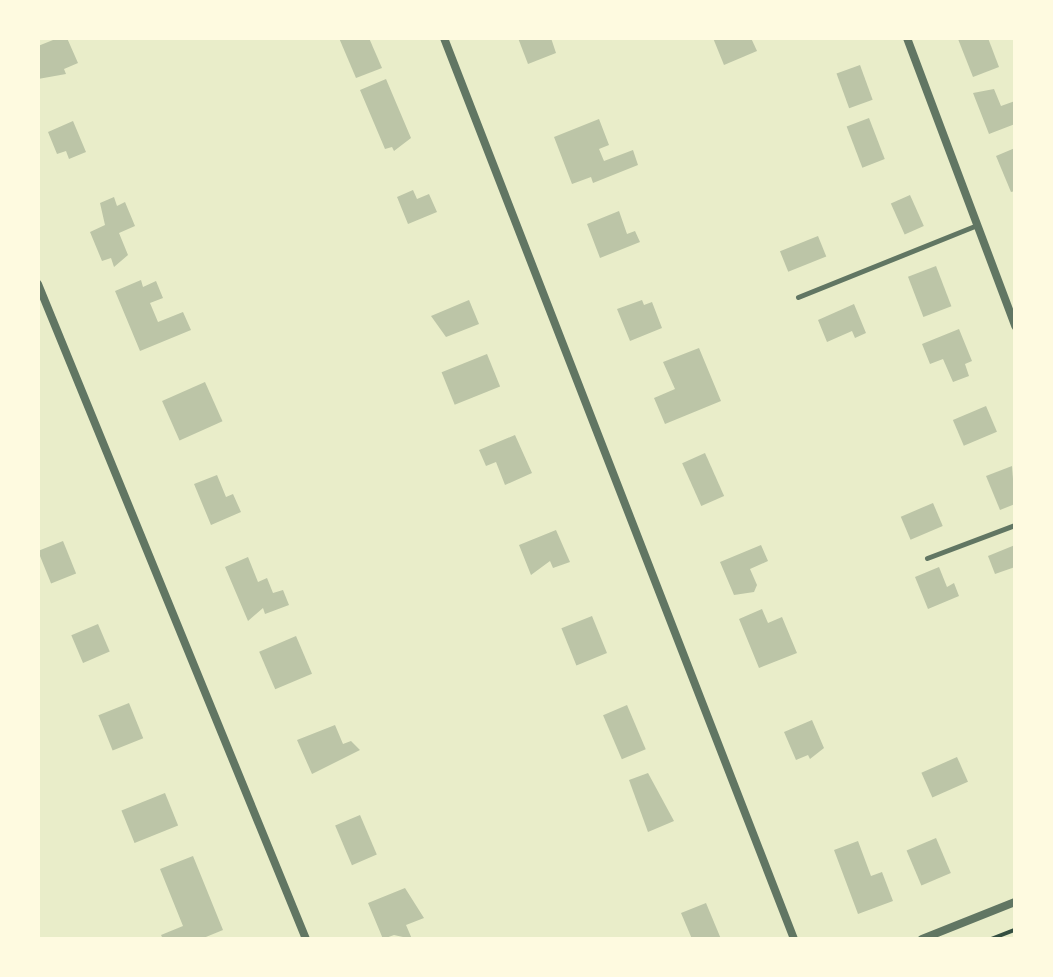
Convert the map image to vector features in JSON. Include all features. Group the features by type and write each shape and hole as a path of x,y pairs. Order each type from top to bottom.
{"street":[{"path":"444,38 794,939"},
{"path":"907,38 1015,326"},
{"path":"38,284 306,939"},
{"path":"922,939 1015,902"}],"lane":[{"path":"798,297 977,225"},
{"path":"927,558 1015,525"}],"path":[{"path":"991,939 1015,930"}],"building":[{"path":"67,38 78,63 64,69 66,74 38,79 38,46"},
{"path":"339,38 369,38 382,68 356,78"},
{"path":"518,38 551,38 556,53 528,64"},
{"path":"713,38 751,38 757,51 724,65"},
{"path":"988,38 999,67 973,77 958,39"},
{"path":"860,65 873,100 849,108 837,74"},
{"path":"386,79 411,138 394,151 392,147 385,149 360,90"},
{"path":"994,89 1001,106 1015,101 1015,124 989,134 973,93"},
{"path":"869,118 885,159 862,168 847,127"},
{"path":"599,119 609,145 599,149 604,161 633,150 638,165 593,183 591,177 572,184 554,137"},
{"path":"73,121 86,152 69,159 66,151 57,154 48,132"},
{"path":"1015,148 1015,191 1011,192 996,156"},
{"path":"413,190 417,199 429,194 437,212 408,224 397,197"},
{"path":"910,195 924,226 905,235 891,204"},
{"path":"114,197 117,206 125,202 135,226 119,233 128,255 114,267 111,258 102,261 90,232 105,225 100,203"},
{"path":"619,211 627,234 635,231 640,242 600,258 587,224"},
{"path":"818,236 826,256 788,272 780,251"},
{"path":"936,266 951,306 923,317 908,277"},
{"path":"141,280 143,287 156,281 163,298 150,303 158,322 183,312 191,330 140,351 115,291"},
{"path":"469,300 479,324 446,337 431,316"},
{"path":"642,300 644,305 652,302 662,328 630,341 617,309"},
{"path":"854,304 866,333 855,338 852,331 827,342 818,320"},
{"path":"959,329 972,361 965,364 969,376 953,382 943,359 930,364 922,344"},
{"path":"699,348 721,401 665,424 654,398 675,389 663,362"},
{"path":"487,354 500,386 455,405 442,372"},
{"path":"205,382 222,421 180,440 162,401"},
{"path":"986,406 997,432 964,446 953,420"},
{"path":"515,435 532,473 505,485 496,462 486,466 479,450"},
{"path":"705,453 724,496 701,506 682,463"},
{"path":"1012,466 1015,504 1000,510 986,476"},
{"path":"217,475 226,497 233,494 241,512 211,525 194,484"},
{"path":"933,503 943,526 911,540 901,517"},
{"path":"556,530 570,562 553,568 550,561 531,575 519,545"},
{"path":"63,541 76,573 51,584 38,551"},
{"path":"761,545 768,561 750,569 757,585 754,592 734,595 720,562"},
{"path":"1015,545 1015,567 995,574 988,556"},
{"path":"248,557 258,582 267,578 273,593 283,590 289,605 265,614 263,608 248,621 225,567"},
{"path":"939,567 947,587 954,583 959,596 928,609 915,577"},
{"path":"762,609 768,623 782,617 797,653 759,668 739,619"},
{"path":"592,616 607,653 576,665 561,628"},
{"path":"98,624 110,652 83,663 71,635"},
{"path":"296,636 312,674 275,689 259,652"},
{"path":"129,703 143,738 113,751 98,715"},
{"path":"627,705 646,749 622,759 603,715"},
{"path":"812,720 824,748 810,759 808,755 796,760 784,732"},
{"path":"335,725 343,744 351,741 360,750 312,774 297,740"},
{"path":"957,757 968,782 932,798 921,773"},
{"path":"648,773 674,821 648,832 629,780"},
{"path":"165,793 178,825 135,843 121,811"},
{"path":"360,815 377,855 352,865 335,826"},
{"path":"936,838 951,873 921,885 907,851"},
{"path":"858,841 871,876 882,872 893,901 858,914 834,850"},
{"path":"193,856 223,930 201,939 163,939 161,935 183,926 160,869"},
{"path":"405,888 424,918 406,925 412,939 394,935 383,939 368,903"},
{"path":"706,903 721,939 692,939 681,913"}]}
